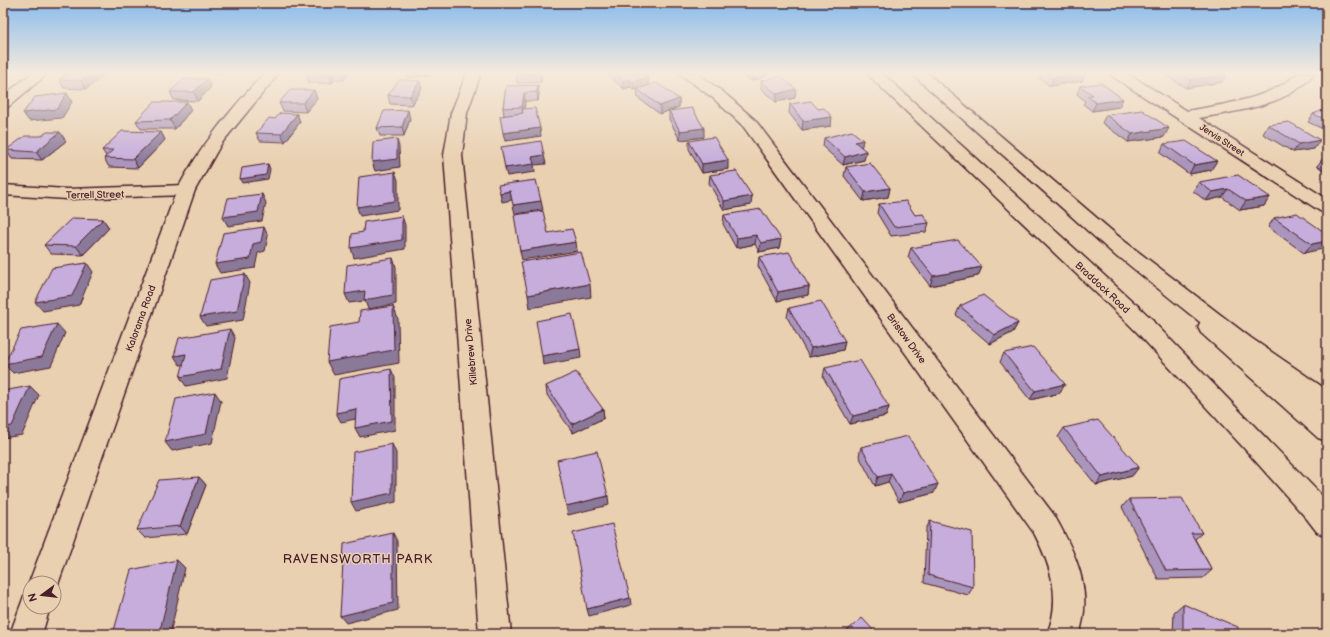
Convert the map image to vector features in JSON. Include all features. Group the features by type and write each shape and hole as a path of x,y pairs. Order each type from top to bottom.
{"main road":[{"name":"Kalorama Road","path":"47,575 186,190 196,168 210,146 246,103"},
{"name":"Killebrew Drive","path":"461,103 456,119 453,155 495,634"},
{"name":"Bristow Drive","path":"727,103 749,123 1044,524 1058,548 1069,584 1070,608 1063,634"},
{"name":"Braddock Road","path":"905,103 1128,310 1327,506"},
{"path":"953,103 1327,430"},
{"name":"Jervis Street","path":"1163,103 1327,208"},
{"path":"1184,116 1248,103"},
{"name":"Terrell Street","path":"3,190 67,194 186,190"},
{"path":"1108,238 1213,323 1284,375 1327,402"},
{"path":"1128,310 1251,439 1317,510 1327,523"},
{"path":"26,634 32,615"}],"building":[{"path":"31,103 61,103 57,109 23,113"},
{"path":"153,103 186,103 170,120 136,121"},
{"path":"504,103 523,103 522,107 503,108"},
{"path":"656,103 669,103 660,106"},
{"path":"813,103 818,109 824,108 832,117 803,121 790,104"},
{"path":"535,108 540,128 503,133 500,116 523,113 522,109"},
{"path":"692,108 704,128 680,131 669,111"},
{"path":"1327,109 1327,120 1313,114"},
{"path":"408,110 402,127 377,128 384,111"},
{"path":"1142,110 1169,128 1132,134 1106,115"},
{"path":"280,113 297,114 281,134 256,133 269,118 275,119"},
{"path":"1289,122 1320,140 1299,144 1268,125"},
{"path":"122,131 161,132 133,159 104,158 113,150 102,150"},
{"path":"852,131 863,140 855,142 866,151 845,157 824,138"},
{"path":"47,132 60,132 36,152 6,150 25,136 41,136"},
{"path":"714,137 728,160 702,164 689,141"},
{"path":"397,139 397,159 372,162 373,142"},
{"path":"541,141 544,155 532,157 534,164 505,168 501,147"},
{"path":"1186,141 1217,161 1194,165 1164,144"},
{"path":"870,163 890,188 865,192 846,167"},
{"path":"268,164 266,175 240,179 242,168"},
{"path":"736,171 752,196 724,201 710,175"},
{"path":"395,172 395,201 357,207 359,177"},
{"path":"1238,175 1270,197 1246,201 1228,189 1212,192 1199,182"},
{"path":"536,180 541,201 513,205 510,191 500,193 498,185"},
{"path":"262,194 258,212 223,217 228,198"},
{"path":"906,201 915,215 923,214 929,223 894,227 879,204"},
{"path":"761,209 781,239 761,243 756,235 737,238 724,215"},
{"path":"543,211 548,233 572,229 576,242 520,251 514,215"},
{"path":"1297,213 1327,234 1327,241 1312,244 1274,218"},
{"path":"402,216 402,240 351,248 352,234 363,232 364,222"},
{"path":"72,218 103,219 76,246 44,245"},
{"path":"264,227 261,242 253,244 250,259 215,264 223,233"},
{"path":"958,240 982,267 933,276 911,248"},
{"path":"581,252 590,284 528,295 521,262"},
{"path":"789,252 809,286 778,292 759,257"},
{"path":"393,258 393,295 364,300 365,291 345,294 347,265"},
{"path":"87,263 72,296 35,302 52,268"},
{"path":"245,274 237,311 200,317 210,280"},
{"path":"983,295 1018,323 994,335 960,306"},
{"path":"821,301 845,341 811,348 789,308"},
{"path":"393,306 394,350 327,362 330,327 359,322 360,311"},
{"path":"572,314 580,349 542,356 536,321"},
{"path":"57,324 42,357 4,364 21,330"},
{"path":"230,329 221,369 180,377 186,354 174,356 179,338"},
{"path":"1033,347 1065,384 1035,391 1004,353"},
{"path":"860,360 889,407 853,416 825,368"},
{"path":"391,369 392,421 355,428 356,409 336,413 339,379"},
{"path":"576,372 603,409 572,424 546,386"},
{"path":"30,386 12,426 3,427 3,391"},
{"path":"215,392 206,434 165,442 176,399"},
{"path":"1098,420 1139,467 1102,477 1064,428"},
{"path":"908,436 938,484 903,493 891,474 878,477 861,447"},
{"path":"392,444 392,493 351,502 353,452"},
{"path":"597,451 608,496 566,506 557,460"},
{"path":"199,477 180,526 137,530 159,480"},
{"path":"1182,498 1202,533 1191,533 1212,570 1166,571 1129,499"},
{"path":"930,521 972,532 973,587 928,575"},
{"path":"612,524 630,598 587,609 573,533"},
{"path":"393,533 393,603 340,616 344,544"},
{"path":"177,560 160,630 145,634 113,634 131,570"},
{"path":"1183,604 1238,627 1238,634 1183,634"},
{"path":"862,618 877,634 843,634"}],"district":[{"name":"RAVENSWORTH PARK","path":"358,558"}]}
